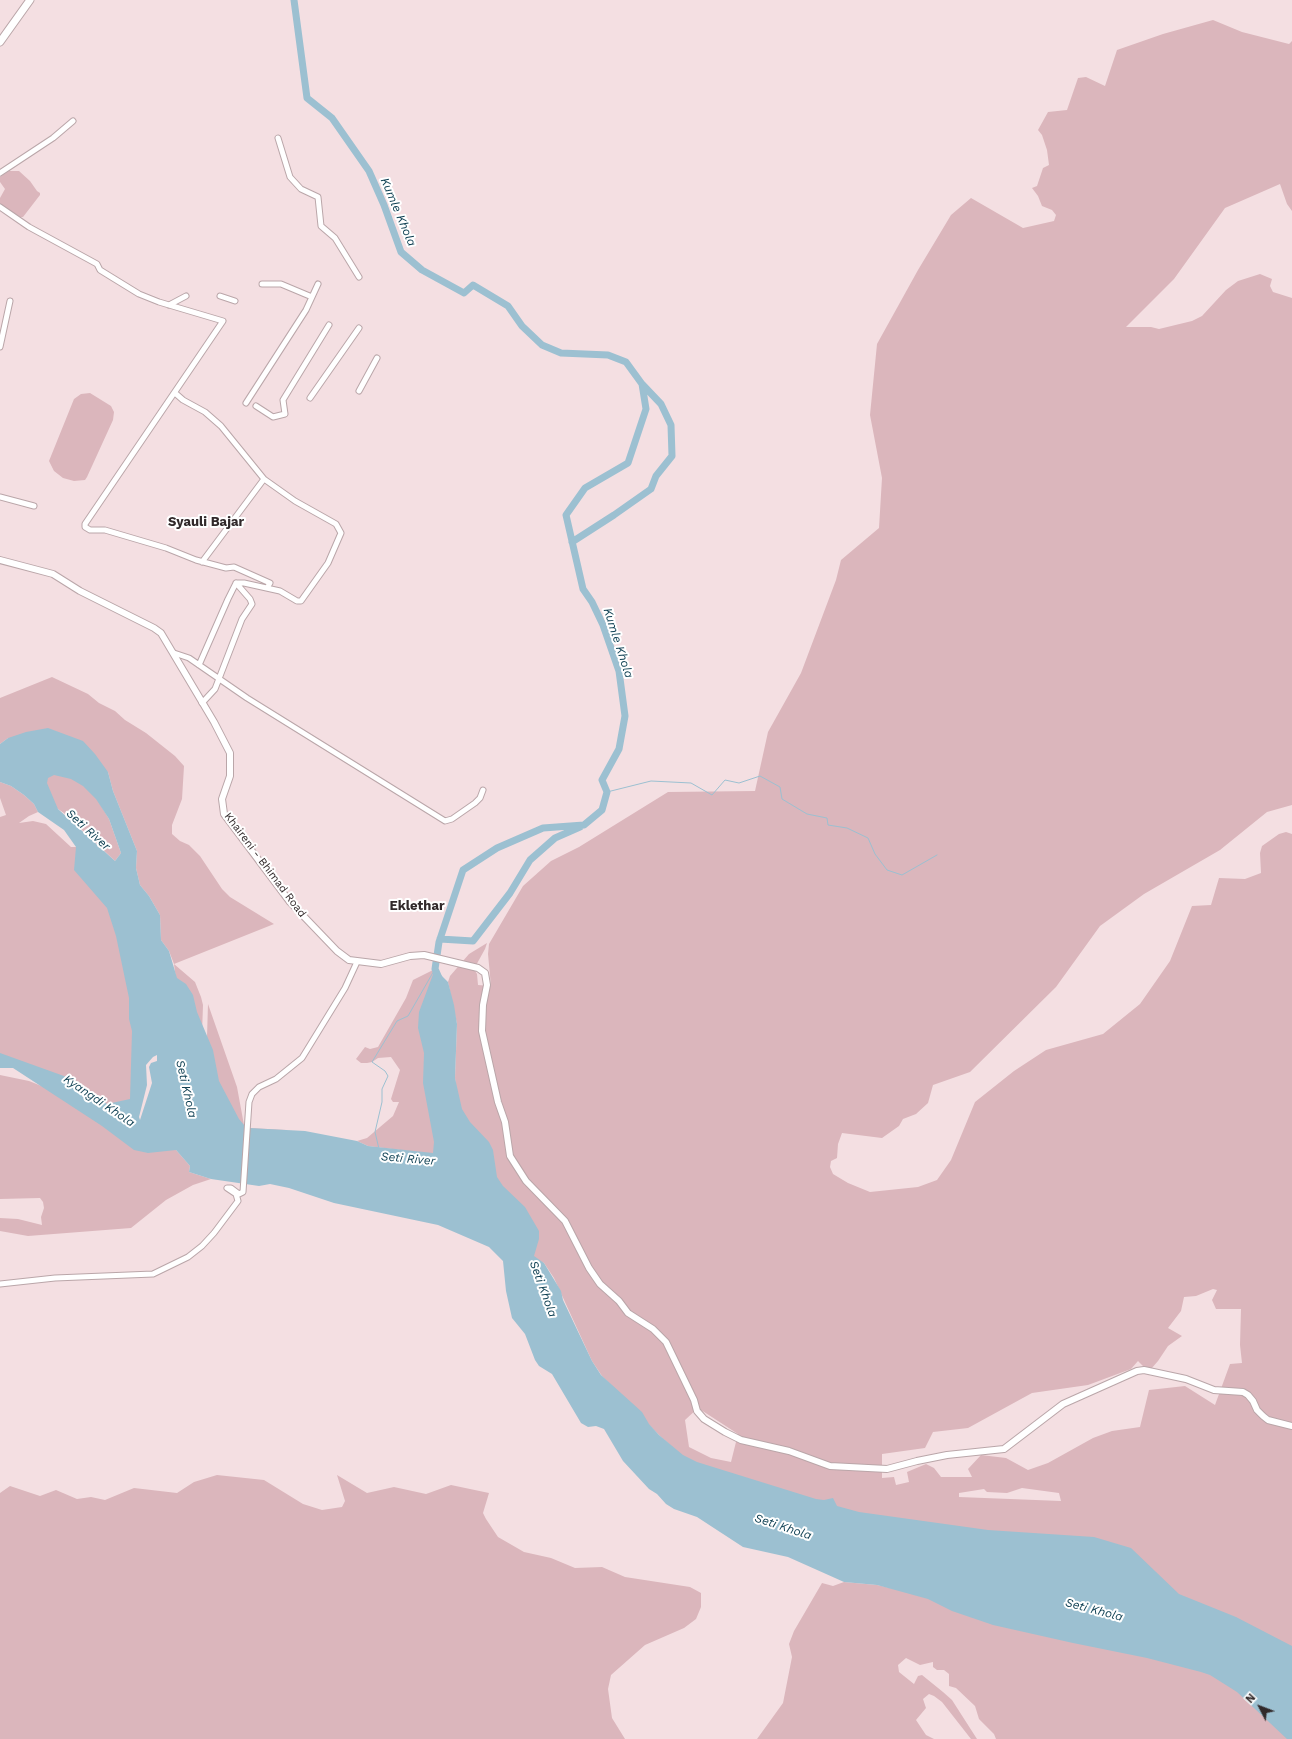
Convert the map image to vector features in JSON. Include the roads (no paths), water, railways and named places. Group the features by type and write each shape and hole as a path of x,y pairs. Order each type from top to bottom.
{"highway":[{"path":"0,42 30,0"}],"main road":[{"name":"Khaireni - Bhimad Road","path":"0,560 53,574 80,591 154,628 164,637 214,722 230,753 230,776 222,799 224,814 303,916 344,958 357,962 381,964 410,956 424,955 478,968 484,974 487,980 483,1005 482,1031 498,1102 505,1122 510,1156 526,1181 557,1211 565,1221 600,1284 619,1301 628,1313 646,1324 666,1342 700,1415 725,1432 748,1442 789,1451 830,1466 886,1469 932,1458 1004,1449 1062,1404 1136,1371 1144,1370 1186,1379 1214,1390 1243,1392 1248,1395 1253,1401 1257,1410 1268,1420 1292,1426"}],"street":[{"path":"0,174 53,138 73,121"},
{"path":"278,138 290,178 301,189 318,197 321,226 335,238 359,277"},
{"path":"0,207 41,234 97,264 100,270 139,294 169,305 223,321 90,518 85,528 90,530 105,530 166,548 202,562 226,568 234,567 270,583 268,588"},
{"path":"262,284 281,284 312,297"},
{"path":"246,403 306,310 318,284"},
{"path":"169,305 186,296"},
{"path":"220,296 235,301"},
{"path":"0,347 10,301"},
{"path":"256,406 273,416 285,414 283,400 329,325"},
{"path":"310,398 359,328"},
{"path":"359,391 377,358"},
{"path":"175,393 183,400 205,412 221,426 264,479 295,501 336,524 341,533 328,563 301,601 297,601 280,591 240,582 236,583"},
{"path":"202,562 264,479"},
{"path":"0,497 34,506"},
{"path":"199,665 236,583"},
{"path":"202,703 215,689 242,620 252,604 250,599 236,583"},
{"path":"174,653 189,658 393,790 446,821 452,819 475,803 480,798 483,790"},
{"path":"0,1284 55,1278 153,1274 160,1272 188,1257 208,1241 238,1201 236,1194 227,1188 231,1188 241,1194 243,1192 242,1188 249,1102 255,1090 276,1079 302,1058 345,988 357,962"}],"water":[{"path":"48,728 83,741 108,772 113,791 137,851 136,868 140,885 149,896 160,915 161,940 169,951 177,978 186,984 193,995 197,1012 213,1050 219,1081 239,1119 244,1125 249,1128 305,1131 357,1141 368,1146 433,1153 434,1142 423,1083 424,1053 418,1028 419,1012 435,969 448,982 454,1005 457,1024 455,1078 462,1109 470,1122 489,1142 493,1150 497,1177 503,1186 525,1207 539,1231 539,1239 534,1256 544,1263 561,1291 563,1300 592,1361 601,1375 642,1412 649,1424 659,1435 683,1455 697,1462 816,1499 824,1500 833,1498 837,1506 859,1512 988,1530 1094,1537 1131,1548 1179,1594 1236,1617 1292,1646 1292,1739 1287,1739 1237,1692 1210,1675 1147,1658 993,1625 952,1611 928,1599 877,1585 844,1582 788,1557 743,1547 697,1517 674,1509 666,1504 657,1494 649,1489 623,1461 604,1429 596,1426 588,1427 581,1423 552,1374 539,1366 535,1360 525,1334 512,1318 506,1291 503,1261 489,1247 438,1225 334,1203 289,1188 270,1184 259,1186 211,1179 189,1172 190,1166 176,1150 148,1153 134,1150 102,1126 13,1068 0,1068 0,1053 75,1080 107,1104 130,1099 132,1031 129,1019 129,998 116,936 107,908 74,870 76,847 64,830 38,812 34,804 24,795 11,786 0,782 0,744 8,738 26,732","holes":["54,775 71,779 83,786 96,799 109,819 121,853 115,861 58,809 47,783 48,778","157,1055 157,1061 151,1063 149,1067 152,1083 140,1120 139,1117 147,1085 146,1065 153,1057"]}],"waterway":[{"name":"Kumle Khola","path":"294,0 307,98 332,118 369,171 384,205 401,252 422,270 464,293 473,285 508,306 522,326 542,345 561,353 608,355 626,362 642,384 646,409 628,463 585,488 566,515 583,589 592,602 603,625 619,671 625,716 619,749 602,780 607,792 602,810 584,825 543,828 497,848 463,870 439,942 435,969 439,978"},
{"path":"572,542 651,489 656,476 672,456 671,425 661,404 642,384"},
{"path":"607,792 651,781 691,783 712,795 725,780 739,783 760,776 780,787 782,799 807,814 827,818 828,825 847,828 868,838 875,854 887,870 902,875 937,855"},
{"path":"440,939 473,941 510,893 530,860 555,838 580,827"},
{"name":"Seti River","path":"379,1149 375,1132 382,1102 382,1089 388,1076 385,1071 372,1062 397,1021 408,1016 435,969"}],"district":[{"name":"Syauli Bajar","path":"206,522"},
{"name":"Eklethar","path":"417,906"}],"water label":[{"name":"Seti Khola","path":"186,1089"},
{"name":"Kyangdi Khola","path":"99,1101"},
{"name":"Seti Khola","path":"543,1289"},
{"name":"Seti Khola","path":"783,1527"},
{"name":"Seti Khola","path":"1094,1610"}]}
